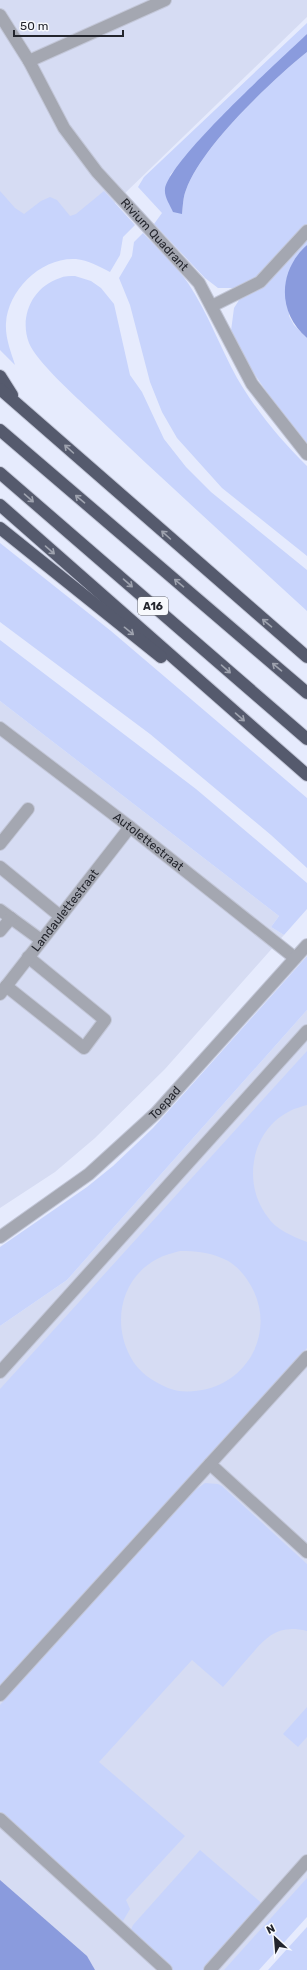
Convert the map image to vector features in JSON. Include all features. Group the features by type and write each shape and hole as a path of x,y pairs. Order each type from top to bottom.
{"highway":[{"path":"0,376 20,406"},
{"path":"0,389 237,598 307,657"},
{"name":"A16","path":"0,430 307,693"},
{"name":"A16","path":"0,473 307,739"},
{"name":"A16","path":"0,505 307,775"},
{"name":"A16","path":"0,528 158,655 190,673"}],"street":[{"path":"28,61 165,0"},
{"name":"Rivium Quadrant","path":"0,15 28,61 64,128 97,172 199,283 252,384 286,430 307,454"},
{"path":"212,306 260,282 307,231"},
{"name":"Autolettestraat","path":"0,728 130,826 296,958"},
{"path":"0,844 28,809"},
{"name":"Landaulettestraat","path":"3,990 130,826"},
{"path":"0,867 60,916"},
{"path":"0,910 41,940"},
{"path":"0,931 11,918"},
{"name":"Toepad","path":"0,1237 89,1174 156,1113 307,945"},
{"path":"3,990 84,1048 106,1020 28,957"},
{"path":"0,1372 307,1031"},
{"path":"0,1695 307,1357"},
{"path":"210,1464 307,1552"},
{"path":"0,1819 166,1970"},
{"path":"210,1970 307,1861"}],"shaded area":[{"path":"0,0 307,0 307,17 58,258 0,200"},
{"path":"307,23 307,34 204,135 170,175 182,214 186,190 194,173 207,154 239,115 292,64 307,52 307,224 258,279 235,288 218,288 205,278 154,224 162,213 138,187 144,177"},
{"path":"0,191 15,208 24,214 41,201 50,197 57,200 70,216 76,214 104,191 135,225 123,237 120,255 110,272 85,261 76,259 63,260 39,270 20,288 8,311 6,323 7,339 15,365 0,350"},
{"path":"143,233 172,263 188,283 202,306 244,390 269,424 307,466 307,556 222,488 177,438 162,412 150,382 130,305 119,278 132,256 134,242"},
{"path":"307,236 307,245 301,251 289,316 294,325 307,338 307,443 279,410 251,369 231,331 234,308 241,297 263,287"},
{"path":"75,276 91,281 101,288 114,304 130,375 142,392 164,439 186,467 211,492 307,570 307,611 57,379 33,351 26,333 27,313 30,304 42,288 50,282 63,277"},
{"path":"0,543 111,631 307,798 307,868 271,835 150,734 0,622"},
{"path":"0,640 196,789 307,883 307,909 284,935 271,927 279,916 0,701"},
{"path":"0,701 279,916 271,927 284,935 165,1069 95,1138 55,1172 0,1208"},
{"path":"307,956 307,1010 67,1280 0,1326 0,1247 87,1187 113,1166 153,1128"},
{"path":"307,1010 307,1903 246,1970 0,1970 0,1326 67,1280"},
{"path":"307,1051 307,1105 290,1111 277,1120 266,1131 254,1158 253,1173 259,1203 267,1216 275,1225 285,1232 307,1242 307,1348 0,1689 0,1389","holes":["180,1251 202,1252 213,1255 228,1261 235,1266 248,1281 256,1297 260,1314 260,1330 256,1346 238,1373 224,1382 207,1389 187,1392 173,1390 162,1385 151,1379 137,1367 133,1362 125,1343 121,1315 123,1302 128,1289 135,1277 145,1267 163,1256"]},
{"path":"205,1483 218,1484 222,1486 307,1564 307,1631 288,1629 268,1638 255,1650 223,1687 192,1660 99,1762 185,1836 126,1900 130,1909 123,1921 0,1812 0,1705 191,1493"},
{"path":"307,1707 307,1737 298,1747 283,1734"},
{"path":"200,1850 265,1906 208,1970 173,1970 130,1932 133,1925"},
{"path":"307,1878 307,1917 259,1970 224,1970"},
{"path":"307,1927 307,1970 268,1970"}],"water":[{"path":"307,34 307,52 257,97 221,135 206,154 194,173 185,193 182,214 173,212 166,198 165,192 171,175 205,134 228,110"},
{"path":"307,245 307,338 297,328 290,316 286,304 285,292 286,279 291,267 297,255"},
{"path":"0,1880 87,1956 95,1970 0,1970"}]}
